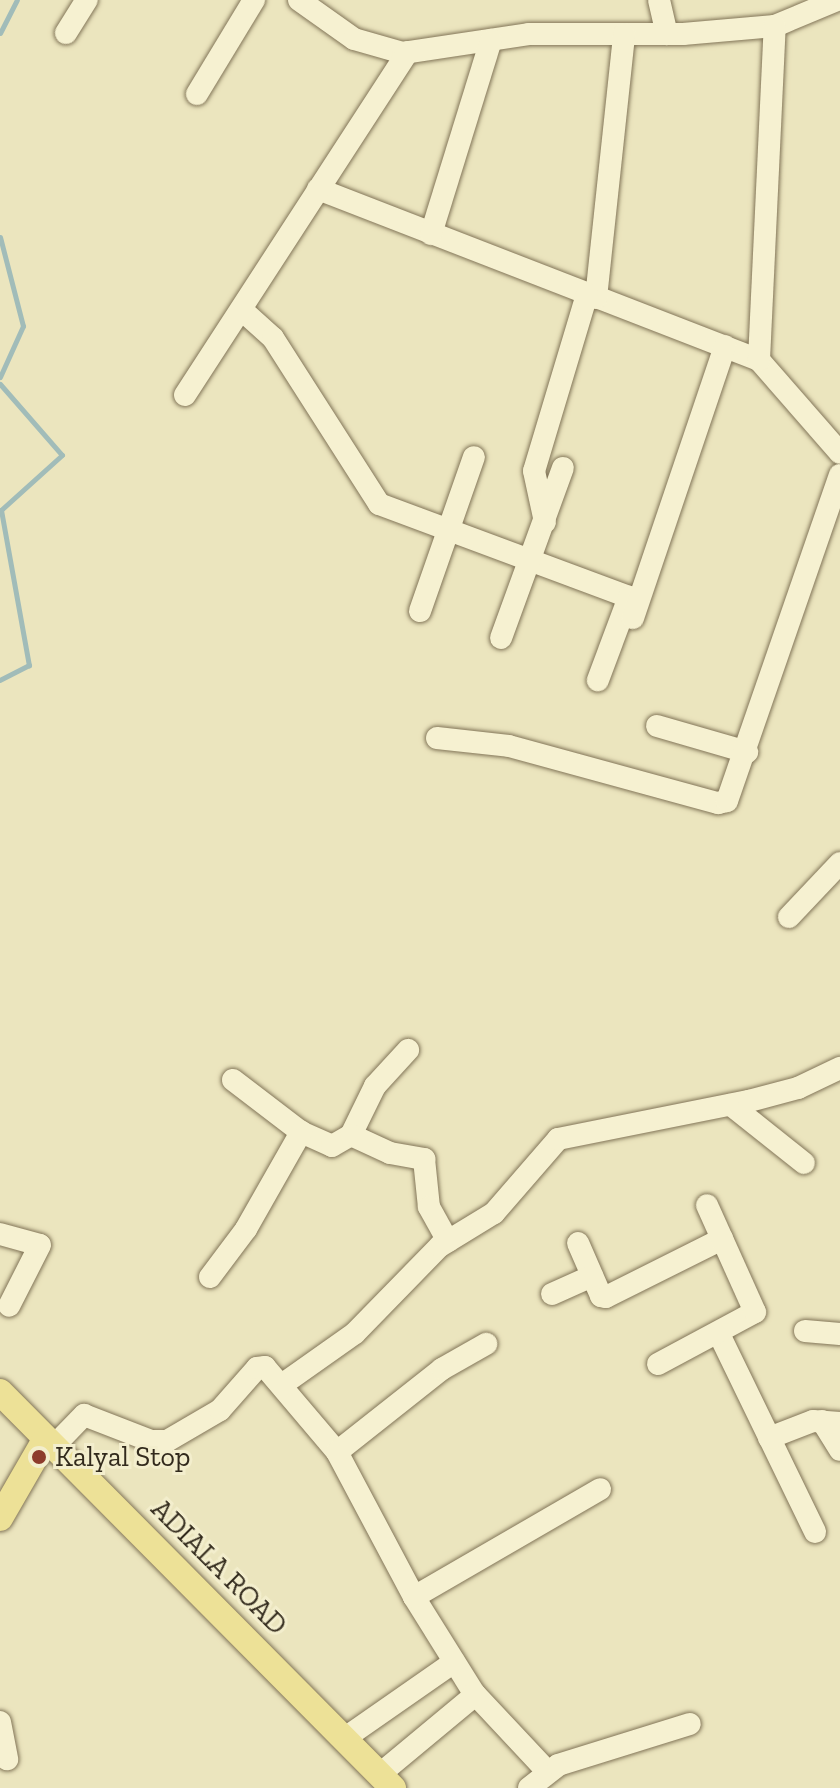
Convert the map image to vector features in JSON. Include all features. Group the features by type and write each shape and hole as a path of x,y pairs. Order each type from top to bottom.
{"main road":[{"name":"ADIALA ROAD","path":"0,1392 44,1446 381,1783"},
{"name":"ADIALA ROAD","path":"0,1415 44,1446 345,1738 381,1783"},
{"path":"0,1518 44,1446"}],"street":[{"path":"66,33 87,0"},
{"path":"197,94 254,0"},
{"path":"299,0 354,39 408,52 529,34 667,34 779,25 837,0"},
{"path":"659,0 667,34"},
{"path":"759,360 783,0"},
{"path":"545,522 534,471 592,296 624,34"},
{"path":"431,234 491,40"},
{"path":"185,395 243,311 408,52"},
{"path":"318,189 759,360 840,453"},
{"path":"243,311 273,338 379,504 531,562 637,590"},
{"path":"598,680 637,590 725,346"},
{"path":"420,611 451,532 474,457"},
{"path":"501,638 563,468"},
{"path":"437,738 509,746 718,803 733,791 840,475"},
{"path":"625,640 637,590"},
{"path":"657,726 747,752"},
{"path":"789,917 840,863"},
{"path":"233,1080 301,1132 332,1146 351,1135 375,1086 408,1050"},
{"path":"283,1384 355,1333 448,1241 494,1213 558,1139 731,1105 798,1088 840,1068"},
{"path":"731,1105 804,1163"},
{"path":"210,1277 246,1229 301,1132"},
{"path":"351,1135 390,1153 424,1159 429,1167 429,1207 448,1241"},
{"path":"658,1364 755,1312 707,1205"},
{"path":"0,1234 40,1245 9,1306"},
{"path":"578,1243 592,1276 606,1297 722,1239"},
{"path":"552,1294 592,1276"},
{"path":"805,1331 840,1334"},
{"path":"719,1334 815,1532"},
{"path":"337,1452 442,1369 486,1344"},
{"path":"44,1446 84,1415 151,1441 167,1441 220,1410 261,1366 283,1384 337,1452 414,1597 475,1695 547,1771"},
{"path":"769,1438 831,1422 840,1450"},
{"path":"414,1597 600,1489"},
{"path":"345,1738 454,1662"},
{"path":"381,1783 475,1695"},
{"path":"0,1722 7,1759"},
{"path":"529,1788 547,1771 690,1724"}],"waterway":[{"path":"0,33 17,0"},
{"path":"0,237 23,326 0,377"},
{"path":"0,384 62,455 1,510 29,665 0,680"}],"place":[{"name":"Kalyal Stop","path":"39,1457"}]}
